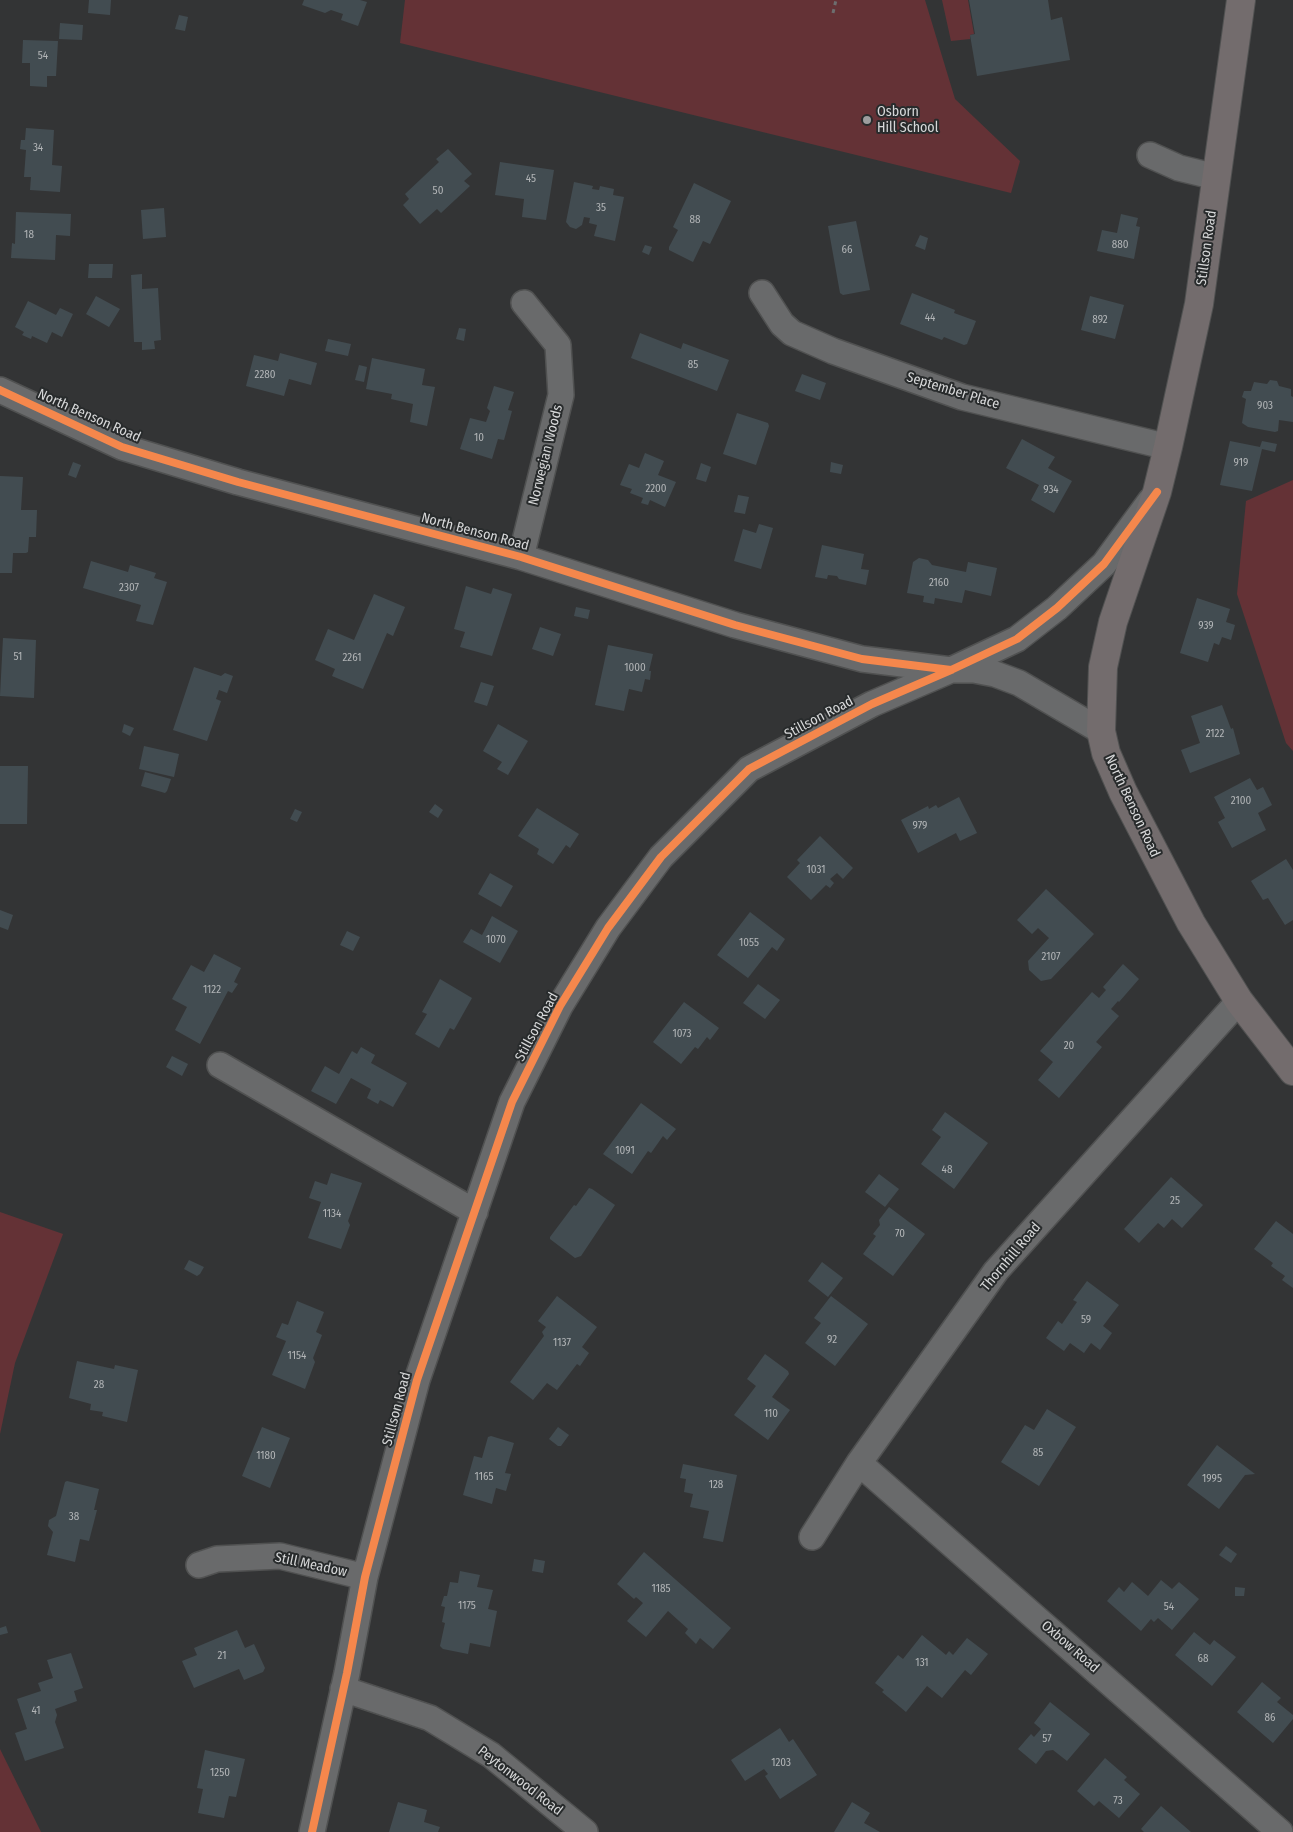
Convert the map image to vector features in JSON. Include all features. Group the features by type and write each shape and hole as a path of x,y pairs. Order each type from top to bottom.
{"main road":[{"name":"Stillson Road","path":"1101,731 1103,667 1113,622 1157,492 1199,304 1241,0"},
{"name":"North Benson Road","path":"1101,731 1106,753 1123,792 1191,923 1239,1001 1293,1071"}],"street":[{"path":"1150,155 1179,168 1216,177"},
{"name":"September Place","path":"762,293 782,324 792,333 833,351 962,397 1168,448"},
{"name":"Norwegian Woods","path":"521,557 561,395 558,345 524,303"},
{"name":"North Benson Road","path":"0,390 122,447 238,482 521,557 735,625 862,659 951,670 974,670 995,674 1019,683 1101,731"},
{"name":"Stillson Road","path":"312,1832 365,1576 417,1380 512,1102 560,1006 608,928 661,857 749,769 872,704 1017,639 1057,608 1104,564 1157,492"},
{"name":"Thornhill Road","path":"812,1537 860,1463 996,1271 1239,1001"},
{"path":"220,1065 475,1212"},
{"name":"Oxbow Road","path":"860,1463 1280,1832"},
{"name":"Still Meadow","path":"199,1565 217,1559 280,1556 365,1576"},
{"name":"Peytonwood Road","path":"343,1689 430,1718 491,1754 585,1832"}],"path":[{"path":"833,13 836,0"}],"shaded area":[{"path":"405,0 925,0 955,99 1020,161 1011,193 400,43"},
{"path":"942,0 968,0 974,34 970,35 970,39 951,41"},
{"path":"1293,480 1293,751 1286,743 1237,594 1246,501"},
{"path":"0,1212 63,1234 15,1363 0,1434"},
{"path":"0,1749 41,1832 0,1832"}],"building":[{"path":"89,0 111,0 110,15 88,13"},
{"path":"304,0 360,0 367,2 358,26 341,20 343,14 331,10 325,13 302,5"},
{"path":"969,0 1048,0 1051,20 1062,17 1070,60 977,76 970,35 975,34"},
{"path":"179,15 188,17 185,31 175,29"},
{"path":"60,23 83,25 82,40 59,39"},
{"path":"23,40 58,41 56,76 47,76 47,87 30,86 30,63 22,63"},
{"path":"26,128 54,130 52,165 62,166 60,192 30,190 31,177 24,177 26,150 20,149 21,140 25,140"},
{"path":"448,149 472,174 464,181 470,186 441,213 437,209 420,224 403,205 409,199 405,194 439,162 436,159"},
{"path":"500,162 554,170 546,220 522,217 524,199 495,195"},
{"path":"574,182 593,186 592,189 599,190 600,186 614,189 613,195 624,197 615,241 594,236 597,225 589,223 590,218 584,217 582,225 576,229 570,227 566,222"},
{"path":"694,183 731,201 710,244 703,241 693,262 669,250 669,247 678,230 673,227"},
{"path":"164,208 166,237 143,239 141,210"},
{"path":"16,212 71,214 70,236 56,235 55,260 11,258 12,243 15,244"},
{"path":"1121,214 1138,218 1136,226 1140,227 1134,259 1097,251 1102,230 1117,233"},
{"path":"856,221 870,290 843,295 840,293 828,226"},
{"path":"920,235 928,238 925,250 915,246"},
{"path":"645,245 652,247 649,255 642,252"},
{"path":"89,264 113,264 112,278 88,278"},
{"path":"142,274 142,289 158,288 161,340 154,341 155,349 142,350 142,342 134,342 131,275"},
{"path":"912,293 955,310 954,313 976,321 967,344 964,345 944,337 942,340 900,324"},
{"path":"96,296 120,309 109,327 86,314"},
{"path":"1090,296 1124,305 1115,339 1081,330"},
{"path":"28,301 56,315 60,308 73,314 62,337 52,332 47,343 32,336 31,339 22,335 24,332 15,327"},
{"path":"459,328 466,329 464,341 456,339"},
{"path":"640,333 681,349 683,343 729,360 717,391 631,358"},
{"path":"328,339 351,344 348,356 325,351"},
{"path":"280,353 317,363 311,385 289,379 284,396 246,386 254,355 278,361"},
{"path":"372,358 425,369 422,385 435,387 427,426 410,422 413,404 391,399 392,394 366,389"},
{"path":"359,365 367,367 364,382 355,380"},
{"path":"802,374 826,383 820,400 795,391"},
{"path":"1270,380 1277,381 1279,386 1291,389 1291,396 1293,397 1293,422 1279,420 1278,431 1275,432 1248,427 1242,423 1246,399 1242,397 1244,391 1251,391 1254,382 1267,384"},
{"path":"494,386 514,392 508,410 512,411 504,440 498,439 492,459 460,449 470,418 486,422 490,411 487,408"},
{"path":"737,413 768,423 769,426 756,465 723,454"},
{"path":"1022,439 1055,457 1048,468 1072,481 1054,513 1031,500 1039,485 1006,468"},
{"path":"1230,441 1260,447 1262,441 1277,444 1275,452 1262,449 1252,491 1220,485"},
{"path":"645,453 664,461 658,475 676,482 665,507 650,500 648,505 641,503 643,498 630,493 632,489 620,485 629,464 639,468"},
{"path":"73,462 81,465 76,478 68,475"},
{"path":"831,462 843,465 841,474 830,472"},
{"path":"701,463 711,467 706,482 696,479"},
{"path":"0,476 23,477 21,510 37,510 36,537 29,537 28,552 13,553 12,573 0,573"},
{"path":"738,495 749,497 745,514 734,512"},
{"path":"759,524 773,528 761,569 734,561 743,529 756,533"},
{"path":"822,545 864,554 861,569 869,570 866,585 839,579 837,576 828,575 827,579 815,577"},
{"path":"919,558 928,560 932,565 966,572 968,562 997,568 991,596 965,590 962,603 935,598 934,604 923,602 924,596 907,593 913,562"},
{"path":"91,561 128,572 130,565 156,573 154,578 167,582 153,625 136,621 141,605 83,588"},
{"path":"466,586 491,594 493,588 512,594 492,656 460,647 465,632 454,629"},
{"path":"374,594 405,607 393,636 387,633 363,689 332,676 335,669 315,660 328,629 354,640"},
{"path":"1197,598 1230,609 1226,622 1235,625 1231,640 1222,637 1219,645 1214,643 1208,662 1180,653"},
{"path":"576,607 590,610 588,619 574,616"},
{"path":"540,627 561,634 553,656 532,649"},
{"path":"3,638 36,640 34,698 0,696"},
{"path":"608,645 653,654 649,671 651,671 650,680 645,679 642,692 629,689 624,711 595,705"},
{"path":"194,667 221,676 225,673 233,676 227,693 219,690 216,699 221,701 207,741 173,730"},
{"path":"481,682 494,686 487,706 474,702"},
{"path":"1222,705 1231,729 1233,728 1240,754 1190,773 1181,750 1200,743 1191,716"},
{"path":"124,724 134,728 130,736 122,732"},
{"path":"498,724 528,741 508,775 497,769 502,762 483,751"},
{"path":"144,746 179,754 174,777 139,769"},
{"path":"0,766 28,766 27,824 0,824"},
{"path":"145,772 171,779 167,791 165,793 141,786"},
{"path":"1250,778 1257,790 1263,787 1272,805 1258,813 1266,830 1232,848 1218,822 1225,818 1214,797"},
{"path":"959,797 977,833 960,841 956,833 918,853 901,820 928,806 929,809 936,805 938,808"},
{"path":"435,804 443,810 438,818 429,812"},
{"path":"537,808 579,834 570,848 566,845 553,864 537,854 539,849 518,836"},
{"path":"295,809 302,812 297,822 290,819"},
{"path":"820,836 853,868 843,879 837,873 830,879 834,883 830,888 826,885 811,900 787,877 800,863 797,860"},
{"path":"1286,859 1293,870 1293,920 1285,925 1268,898 1263,900 1251,881"},
{"path":"490,873 513,886 501,907 478,894"},
{"path":"1046,889 1094,934 1051,979 1041,981 1029,970 1028,961 1049,938 1038,928 1032,934 1017,920"},
{"path":"0,910 13,915 8,930 0,927"},
{"path":"750,912 785,939 777,951 772,947 748,978 717,955"},
{"path":"492,916 518,931 500,963 463,942 471,929 482,935"},
{"path":"347,931 360,937 353,951 340,945"},
{"path":"214,954 241,968 234,982 238,984 232,993 228,991 200,1044 175,1030 187,1007 172,999 191,965 204,972"},
{"path":"1123,964 1139,979 1111,1009 1119,1016 1096,1042 1102,1047 1059,1098 1038,1080 1053,1062 1040,1051 1092,992 1099,998 1106,990 1103,987"},
{"path":"440,979 472,998 454,1030 450,1028 439,1048 415,1034 427,1014 422,1012"},
{"path":"758,984 780,1000 765,1019 743,1003"},
{"path":"684,1002 719,1028 710,1040 707,1037 698,1049 695,1047 681,1064 653,1042"},
{"path":"361,1047 375,1055 371,1063 407,1083 393,1107 380,1100 378,1104 367,1098 371,1089 351,1078 336,1104 311,1091 325,1066 339,1074 352,1051 357,1054"},
{"path":"172,1056 188,1064 182,1076 166,1067"},
{"path":"641,1103 676,1129 667,1140 663,1136 651,1153 648,1151 632,1174 603,1154"},
{"path":"945,1112 988,1143 954,1189 921,1164 941,1137 932,1130"},
{"path":"331,1173 362,1183 348,1221 350,1225 341,1249 308,1238 321,1202 309,1198 315,1181 327,1185"},
{"path":"879,1174 899,1189 885,1207 865,1192"},
{"path":"1171,1177 1203,1205 1182,1228 1172,1219 1164,1228 1158,1223 1139,1243 1124,1229"},
{"path":"589,1188 615,1205 581,1256 575,1258 550,1239 550,1237"},
{"path":"889,1207 925,1234 893,1276 863,1254 876,1236 873,1234 880,1225 879,1220"},
{"path":"1276,1221 1293,1234 1293,1288 1282,1280 1285,1276 1271,1266 1273,1263 1254,1249"},
{"path":"189,1260 204,1267 197,1276 184,1269"},
{"path":"822,1262 843,1278 828,1297 808,1281"},
{"path":"1087,1281 1119,1305 1103,1326 1112,1333 1100,1350 1091,1343 1084,1353 1070,1343 1064,1351 1046,1338 1058,1321 1062,1324 1077,1302 1073,1300"},
{"path":"557,1296 597,1327 582,1347 589,1353 580,1366 577,1364 557,1390 547,1383 533,1400 510,1382 544,1336 542,1332 546,1327 538,1321"},
{"path":"831,1296 868,1324 835,1366 805,1343 821,1323 814,1318"},
{"path":"297,1301 324,1312 316,1332 322,1335 313,1358 315,1362 305,1389 272,1375 286,1341 276,1337 282,1323 288,1325"},
{"path":"765,1354 788,1371 789,1374 772,1397 790,1410 768,1440 734,1415 756,1386 747,1379"},
{"path":"77,1361 114,1369 115,1365 138,1370 127,1422 102,1416 103,1412 90,1410 91,1404 69,1398"},
{"path":"1047,1409 1076,1427 1039,1486 1001,1462 1025,1425 1034,1430"},
{"path":"262,1427 290,1438 270,1488 242,1476"},
{"path":"558,1427 569,1435 561,1446 558,1446 549,1439"},
{"path":"491,1436 514,1443 505,1473 511,1474 506,1491 496,1488 492,1504 463,1495 474,1456 482,1458 488,1437"},
{"path":"1217,1445 1255,1474 1245,1475 1219,1509 1187,1485"},
{"path":"683,1464 737,1475 723,1542 703,1538 709,1511 690,1507 693,1494 684,1492 686,1479 680,1478"},
{"path":"65,1482 99,1489 94,1510 97,1510 89,1541 80,1539 75,1562 47,1555 53,1532 48,1526 49,1520 56,1516"},
{"path":"1226,1546 1237,1554 1231,1563 1219,1555"},
{"path":"644,1552 731,1628 713,1649 700,1638 696,1644 685,1633 688,1629 668,1611 646,1637 627,1621 643,1603 636,1597 634,1599 617,1584"},
{"path":"534,1559 545,1561 543,1573 532,1571"},
{"path":"460,1571 480,1575 477,1587 493,1590 488,1609 497,1611 490,1647 470,1643 468,1654 443,1649 440,1646 445,1623 442,1622 445,1607 441,1606 444,1596 447,1596 450,1582 458,1583"},
{"path":"1161,1580 1172,1589 1179,1582 1199,1599 1172,1630 1158,1618 1154,1622 1151,1619 1141,1631 1107,1601 1119,1587 1124,1592 1132,1582 1148,1596"},
{"path":"1235,1587 1245,1588 1244,1596 1235,1596"},
{"path":"6,1626 8,1633 0,1635 0,1628"},
{"path":"237,1630 245,1648 254,1644 265,1668 263,1672 244,1680 239,1669 194,1688 182,1661 197,1655 194,1648"},
{"path":"1194,1632 1210,1645 1214,1640 1236,1657 1212,1686 1175,1655"},
{"path":"922,1635 946,1655 949,1651 953,1655 967,1638 988,1654 971,1675 965,1670 942,1698 927,1686 906,1712 882,1692 884,1690 875,1683 898,1655 903,1659"},
{"path":"71,1653 83,1688 74,1691 77,1701 55,1709 57,1715 55,1722 64,1748 25,1761 15,1733 27,1729 17,1699 41,1691 38,1683 53,1678 47,1660"},
{"path":"1262,1682 1281,1698 1277,1702 1293,1715 1293,1719 1273,1743 1237,1712"},
{"path":"1050,1702 1090,1734 1067,1761 1053,1750 1046,1751 1036,1764 1018,1749 1031,1734 1034,1737 1041,1729 1034,1723"},
{"path":"780,1728 789,1742 793,1739 817,1775 780,1799 765,1776 768,1774 764,1769 745,1781 731,1760"},
{"path":"205,1750 245,1759 236,1797 229,1796 224,1818 198,1813 203,1789 197,1788"},
{"path":"1105,1758 1127,1777 1124,1780 1140,1794 1119,1818 1099,1801 1094,1806 1077,1791"},
{"path":"398,1802 427,1810 424,1822 440,1827 438,1832 389,1832"},
{"path":"852,1802 870,1813 864,1823 880,1832 834,1832"},
{"path":"1161,1806 1191,1832 1144,1832 1141,1829"}],"cycle path":[{"path":"0,390 122,447 238,482 521,557 735,625 862,659 951,670"},
{"path":"312,1832 347,1673 365,1577 417,1380 512,1102 560,1006 608,928 661,857 749,769 872,704 1017,639 1057,608 1104,564 1157,492"}],"place":[{"name":"Osborn Hill School","path":"867,120"}]}
